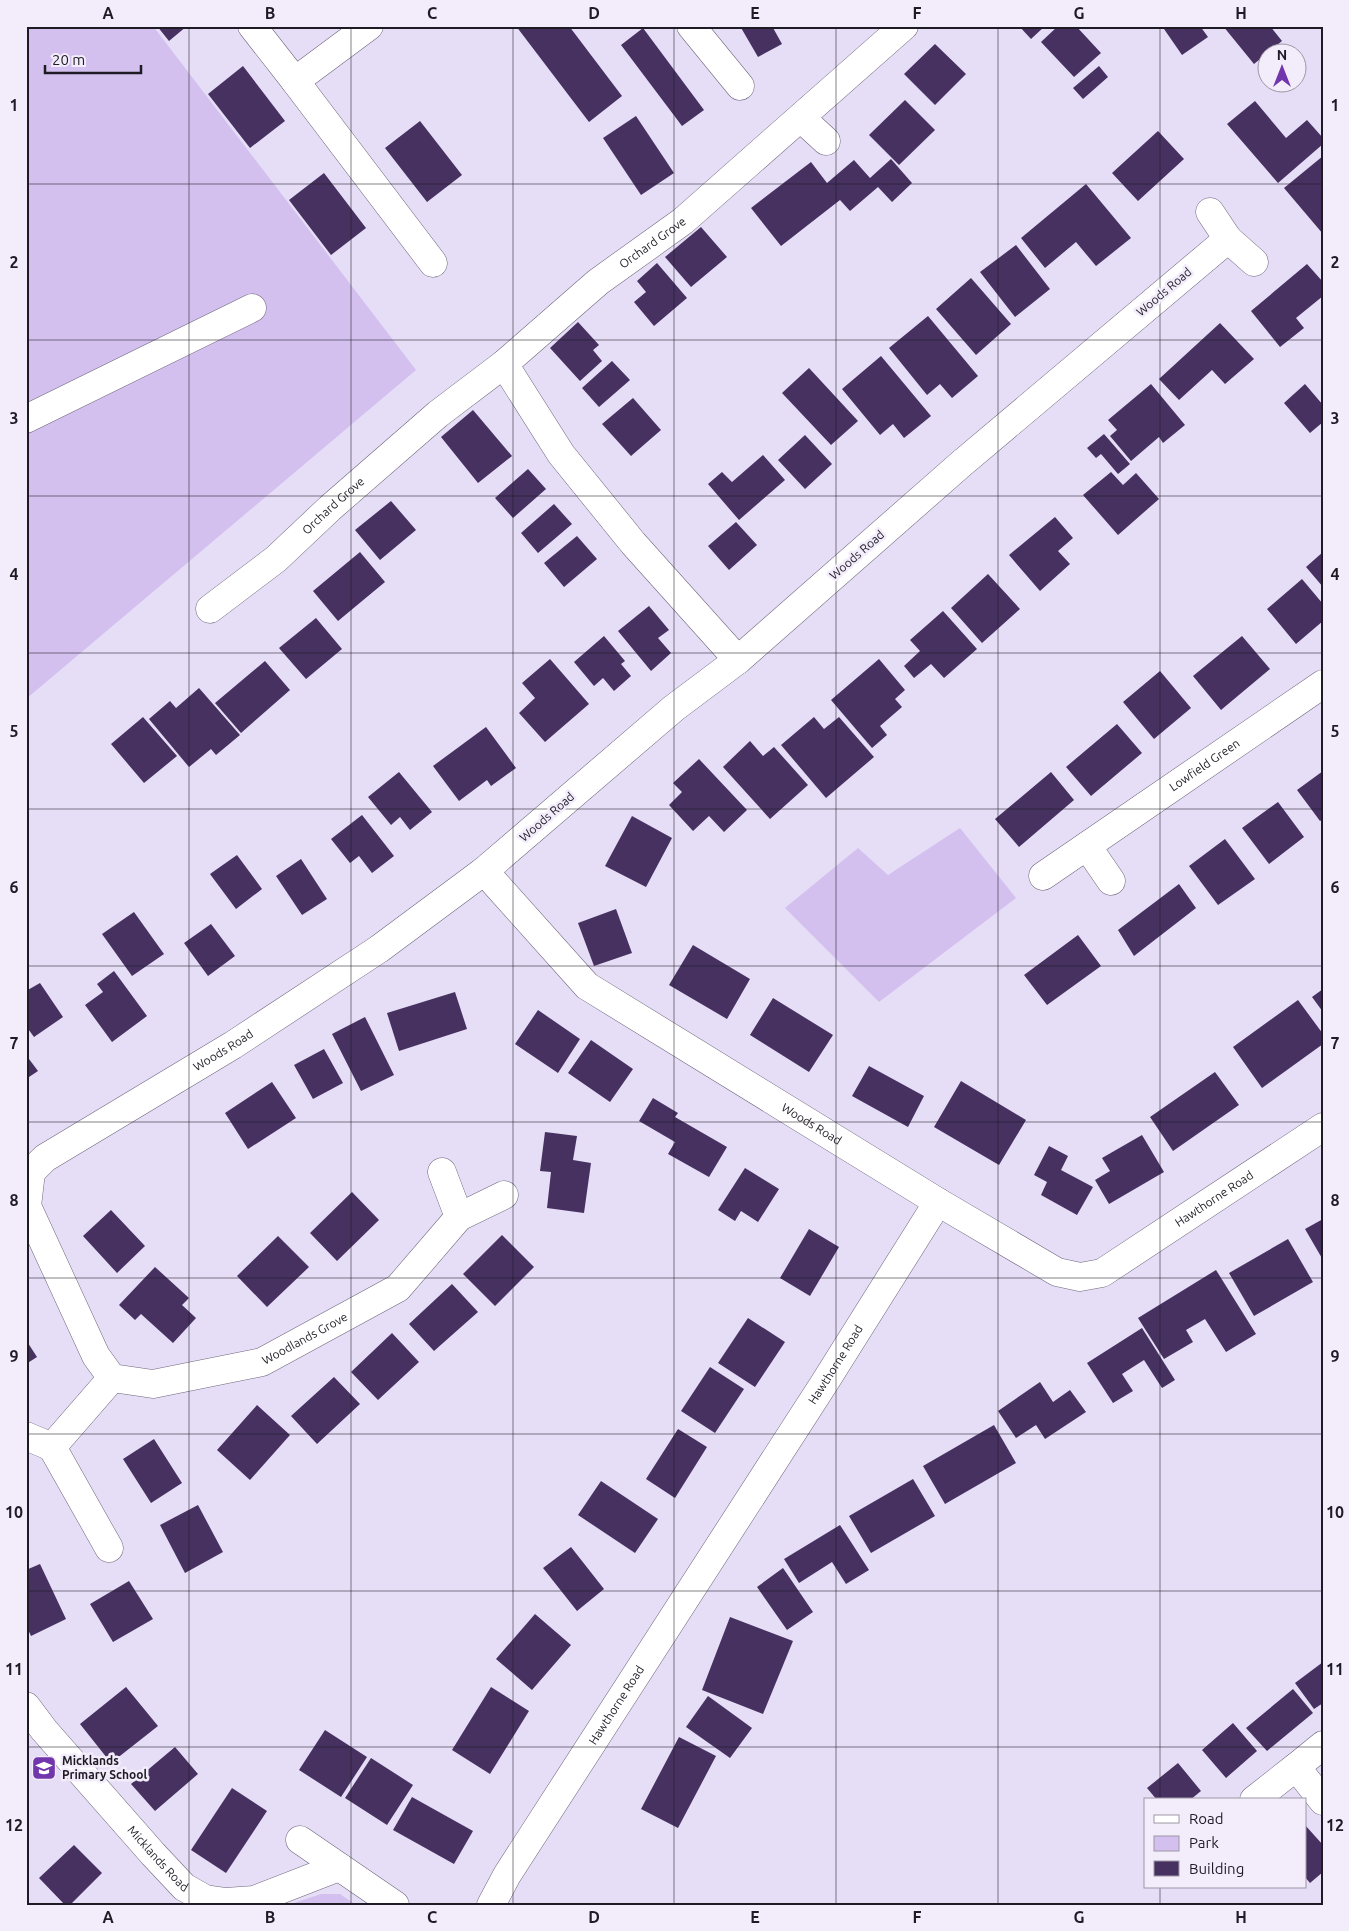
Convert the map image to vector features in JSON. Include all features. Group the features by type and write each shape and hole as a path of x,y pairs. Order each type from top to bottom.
{"street":[{"path":"252,26 433,263"},
{"path":"295,82 369,26"},
{"path":"690,26 740,86"},
{"name":"Orchard Grove","path":"210,609 276,559 330,508 438,414 504,364 598,282 683,221 904,26"},
{"path":"801,118 826,142"},
{"path":"1210,212 1228,238 1254,262"},
{"name":"Woods Road","path":"29,1171 45,1158 232,1045 379,949 484,870 674,708 738,660 961,464 1228,238"},
{"path":"26,419 252,308"},
{"path":"504,364 561,454 633,543 738,660"},
{"name":"Lowfield Green","path":"1043,876 1323,684"},
{"path":"1088,846 1111,881"},
{"name":"Woods Road","path":"484,870 587,986 938,1202"},
{"name":"Hawthorne Road","path":"491,1905 507,1875 825,1382 938,1202 1057,1272 1080,1277 1102,1273 1323,1127"},
{"path":"29,1171 27,1206 96,1356 112,1378 52,1447"},
{"path":"442,1172 459,1217"},
{"name":"Woodlands Grove","path":"112,1378 153,1384 262,1362 398,1288 459,1217 504,1195"},
{"path":"26,1436 52,1447 109,1548"},
{"name":"Micklands Road","path":"26,1706 44,1730 184,1887 205,1899 226,1902 254,1900 339,1866"},
{"path":"1257,1798 1323,1745"},
{"path":"1296,1767 1323,1802"},
{"path":"300,1840 395,1905"}],"green space":[{"path":"26,26 153,26 416,370 26,699"},
{"path":"960,828 1016,898 879,1002 785,908 858,848 888,875"},
{"path":"321,1894 340,1894 356,1905 288,1905"}],"building":[{"path":"157,26 187,26 169,41"},
{"path":"516,26 569,26 622,96 589,122"},
{"path":"740,26 772,26 782,44 758,57"},
{"path":"1019,26 1045,26 1031,39"},
{"path":"1058,26 1076,26 1101,53 1074,77 1041,42"},
{"path":"1169,26 1200,26 1208,37 1182,55 1164,29"},
{"path":"1223,26 1270,26 1282,41 1256,42 1256,62 1254,64"},
{"path":"643,28 704,110 682,126 621,45"},
{"path":"935,44 966,74 935,105 904,74"},
{"path":"243,66 285,121 250,148 208,94"},
{"path":"1099,66 1108,77 1083,99 1073,88"},
{"path":"905,100 935,130 899,165 869,135"},
{"path":"1255,101 1286,138 1307,120 1323,138 1323,144 1278,183 1227,124"},
{"path":"636,116 674,173 641,195 603,138"},
{"path":"420,121 462,175 427,202 385,148"},
{"path":"1158,131 1184,159 1138,201 1112,173"},
{"path":"1323,156 1323,234 1284,188"},
{"path":"891,159 912,183 892,202 878,187 850,211 840,200 781,246 751,208 811,162 827,183 854,160 870,178"},
{"path":"324,173 366,228 331,255 289,200"},
{"path":"1086,184 1131,238 1096,266 1076,242 1045,268 1021,238"},
{"path":"701,227 727,257 691,287 665,257"},
{"path":"1016,245 1050,289 1015,317 980,272"},
{"path":"657,263 687,298 654,326 634,302 646,292 637,281"},
{"path":"1307,264 1323,282 1323,296 1296,318 1304,328 1280,347 1251,311"},
{"path":"971,278 1011,324 976,355 936,309"},
{"path":"928,316 978,376 952,398 940,384 927,395 889,348"},
{"path":"578,322 599,345 593,350 602,361 580,381 550,348"},
{"path":"1220,323 1254,359 1225,384 1212,370 1179,400 1159,379"},
{"path":"881,356 931,416 904,438 893,424 880,435 842,389"},
{"path":"612,361 630,380 599,407 582,388"},
{"path":"809,368 858,421 831,445 782,393"},
{"path":"1151,384 1185,425 1163,443 1159,437 1131,461 1110,436 1117,430 1108,420"},
{"path":"1305,384 1323,405 1323,422 1310,433 1284,403"},
{"path":"633,398 661,430 631,456 602,424"},
{"path":"473,410 512,456 478,483 441,437"},
{"path":"1104,434 1130,464 1118,474 1101,454 1096,458 1087,448"},
{"path":"805,435 832,464 805,489 778,460"},
{"path":"763,455 785,480 739,520 708,484 722,472 732,482"},
{"path":"528,469 546,489 513,518 495,498"},
{"path":"1111,472 1123,485 1136,473 1159,499 1118,535 1083,495"},
{"path":"391,501 416,530 380,560 355,530"},
{"path":"554,504 572,524 538,553 521,533"},
{"path":"1055,517 1073,538 1058,551 1070,564 1040,591 1009,555"},
{"path":"736,522 757,545 729,570 708,546"},
{"path":"577,536 597,559 564,587 544,563"},
{"path":"360,552 385,582 338,621 313,591"},
{"path":"1323,552 1323,587 1306,567"},
{"path":"988,574 1020,609 982,643 951,608"},
{"path":"1302,579 1323,604 1323,621 1296,644 1267,609"},
{"path":"649,606 669,630 658,638 671,653 651,671 618,631"},
{"path":"943,611 977,649 944,678 931,664 914,678 904,666 920,651 910,640"},
{"path":"316,618 342,649 306,679 279,648"},
{"path":"604,636 625,661 621,664 631,676 614,691 603,678 594,686 574,662"},
{"path":"1242,636 1270,669 1221,710 1193,676"},
{"path":"550,659 589,704 545,742 519,713 535,698 522,683"},
{"path":"879,659 905,690 895,699 902,707 880,726 887,735 872,748 831,700"},
{"path":"265,661 290,690 241,733 215,703"},
{"path":"1160,671 1191,708 1154,739 1123,702"},
{"path":"199,688 240,735 216,755 211,749 189,767 149,719 170,701 176,708"},
{"path":"143,717 177,756 144,783 111,744"},
{"path":"814,717 824,729 839,717 874,757 826,798 781,745"},
{"path":"1117,724 1142,753 1091,796 1066,767"},
{"path":"486,727 516,768 491,786 487,780 459,801 433,766"},
{"path":"750,741 763,756 774,747 808,785 770,819 723,767"},
{"path":"699,759 747,810 724,832 709,816 693,831 669,805 682,792 673,783"},
{"path":"1323,771 1323,819 1320,821 1297,790"},
{"path":"399,772 432,812 410,830 400,817 391,825 368,797"},
{"path":"1051,772 1074,800 1019,847 995,819"},
{"path":"1278,802 1304,837 1269,864 1242,828"},
{"path":"362,815 394,856 372,873 359,856 350,863 331,839"},
{"path":"632,816 672,838 646,887 605,866"},
{"path":"1225,839 1255,879 1218,905 1189,866"},
{"path":"237,855 262,889 236,909 210,874"},
{"path":"301,859 327,899 302,915 276,876"},
{"path":"1179,884 1196,908 1134,956 1118,930"},
{"path":"616,909 632,953 594,966 578,923"},
{"path":"134,912 164,954 132,976 102,934"},
{"path":"211,924 235,956 208,976 184,943"},
{"path":"1078,935 1101,966 1047,1005 1024,975"},
{"path":"693,945 750,979 727,1019 669,985"},
{"path":"114,971 147,1016 112,1042 85,1005 103,992 97,984"},
{"path":"40,983 63,1017 34,1037 26,1026 26,991"},
{"path":"1323,989 1323,1012 1312,997"},
{"path":"455,992 467,1029 399,1051 387,1013"},
{"path":"773,998 833,1035 809,1072 750,1035"},
{"path":"1298,1000 1323,1034 1323,1044 1262,1088 1233,1047"},
{"path":"538,1010 580,1039 558,1073 515,1044"},
{"path":"365,1017 394,1075 361,1091 332,1034"},
{"path":"591,1040 633,1069 610,1102 568,1073"},
{"path":"324,1049 343,1083 313,1099 294,1065"},
{"path":"26,1055 38,1071 26,1079"},
{"path":"869,1066 924,1096 908,1127 852,1096"},
{"path":"1215,1072 1239,1105 1173,1151 1150,1117"},
{"path":"961,1081 1026,1120 999,1165 934,1127"},
{"path":"272,1082 296,1118 248,1149 225,1113"},
{"path":"653,1098 678,1113 675,1117 727,1147 709,1177 668,1154 675,1142 639,1121"},
{"path":"545,1132 577,1136 573,1160 591,1163 584,1213 547,1208 551,1172 540,1171"},
{"path":"1142,1135 1164,1172 1109,1204 1095,1180 1110,1171 1102,1158"},
{"path":"1049,1146 1068,1156 1061,1170 1093,1187 1077,1215 1041,1195 1047,1182 1034,1175"},
{"path":"745,1168 779,1189 758,1222 741,1211 735,1221 718,1210"},
{"path":"352,1192 379,1220 337,1261 310,1233"},
{"path":"111,1210 145,1246 117,1273 83,1236"},
{"path":"1323,1219 1323,1260 1305,1229"},
{"path":"809,1229 839,1247 810,1296 780,1278"},
{"path":"502,1235 534,1267 495,1306 463,1274"},
{"path":"278,1236 309,1267 267,1307 237,1276"},
{"path":"1288,1239 1313,1282 1254,1316 1229,1273"},
{"path":"155,1267 189,1298 182,1305 196,1318 173,1343 141,1314 135,1320 119,1305"},
{"path":"1216,1270 1256,1334 1226,1352 1205,1319 1186,1330 1193,1342 1164,1359 1138,1318"},
{"path":"452,1284 478,1312 434,1351 409,1324"},
{"path":"748,1318 785,1342 755,1387 718,1363"},
{"path":"1142,1328 1175,1380 1162,1388 1144,1360 1122,1374 1133,1391 1113,1403 1087,1363"},
{"path":"392,1333 419,1362 378,1400 351,1372"},
{"path":"26,1340 37,1357 26,1364"},
{"path":"710,1367 744,1389 715,1433 681,1411"},
{"path":"334,1377 360,1404 317,1444 291,1416"},
{"path":"1040,1382 1053,1402 1070,1390 1086,1412 1045,1439 1036,1425 1016,1438 998,1411"},
{"path":"257,1405 290,1435 250,1480 217,1450"},
{"path":"994,1425 1016,1463 945,1504 923,1466"},
{"path":"678,1429 707,1447 675,1498 646,1479"},
{"path":"154,1439 182,1483 151,1503 123,1459"},
{"path":"913,1479 935,1516 871,1553 849,1516"},
{"path":"601,1481 658,1519 635,1553 578,1515"},
{"path":"198,1505 223,1552 185,1573 160,1525"},
{"path":"840,1525 869,1570 846,1584 832,1562 799,1583 784,1559"},
{"path":"571,1547 604,1589 577,1611 543,1568"},
{"path":"40,1564 66,1619 31,1636 26,1625 26,1570"},
{"path":"783,1568 813,1612 787,1630 757,1587"},
{"path":"129,1581 153,1619 113,1642 90,1604"},
{"path":"535,1614 571,1645 532,1690 496,1659"},
{"path":"730,1617 793,1641 763,1714 702,1690"},
{"path":"1323,1662 1323,1703 1314,1709 1295,1683"},
{"path":"126,1687 158,1726 111,1763 80,1724"},
{"path":"491,1687 529,1711 490,1774 452,1750"},
{"path":"1293,1689 1313,1713 1267,1751 1246,1728"},
{"path":"708,1696 752,1728 730,1758 686,1727"},
{"path":"1233,1723 1257,1751 1226,1778 1202,1750"},
{"path":"325,1730 367,1757 341,1797 299,1770"},
{"path":"679,1737 716,1756 678,1828 641,1809"},
{"path":"175,1747 198,1774 155,1811 131,1784"},
{"path":"371,1758 413,1785 387,1825 345,1798"},
{"path":"1178,1763 1201,1791 1192,1798 1155,1798 1147,1788"},
{"path":"232,1788 267,1811 226,1873 191,1850"},
{"path":"412,1797 473,1831 454,1864 393,1830"},
{"path":"1306,1826 1323,1845 1323,1872 1310,1883 1306,1878"},
{"path":"74,1845 102,1873 70,1905 65,1905 39,1878"}],"place":[{"name":"Micklands Primary School","path":"44,1768"}]}
